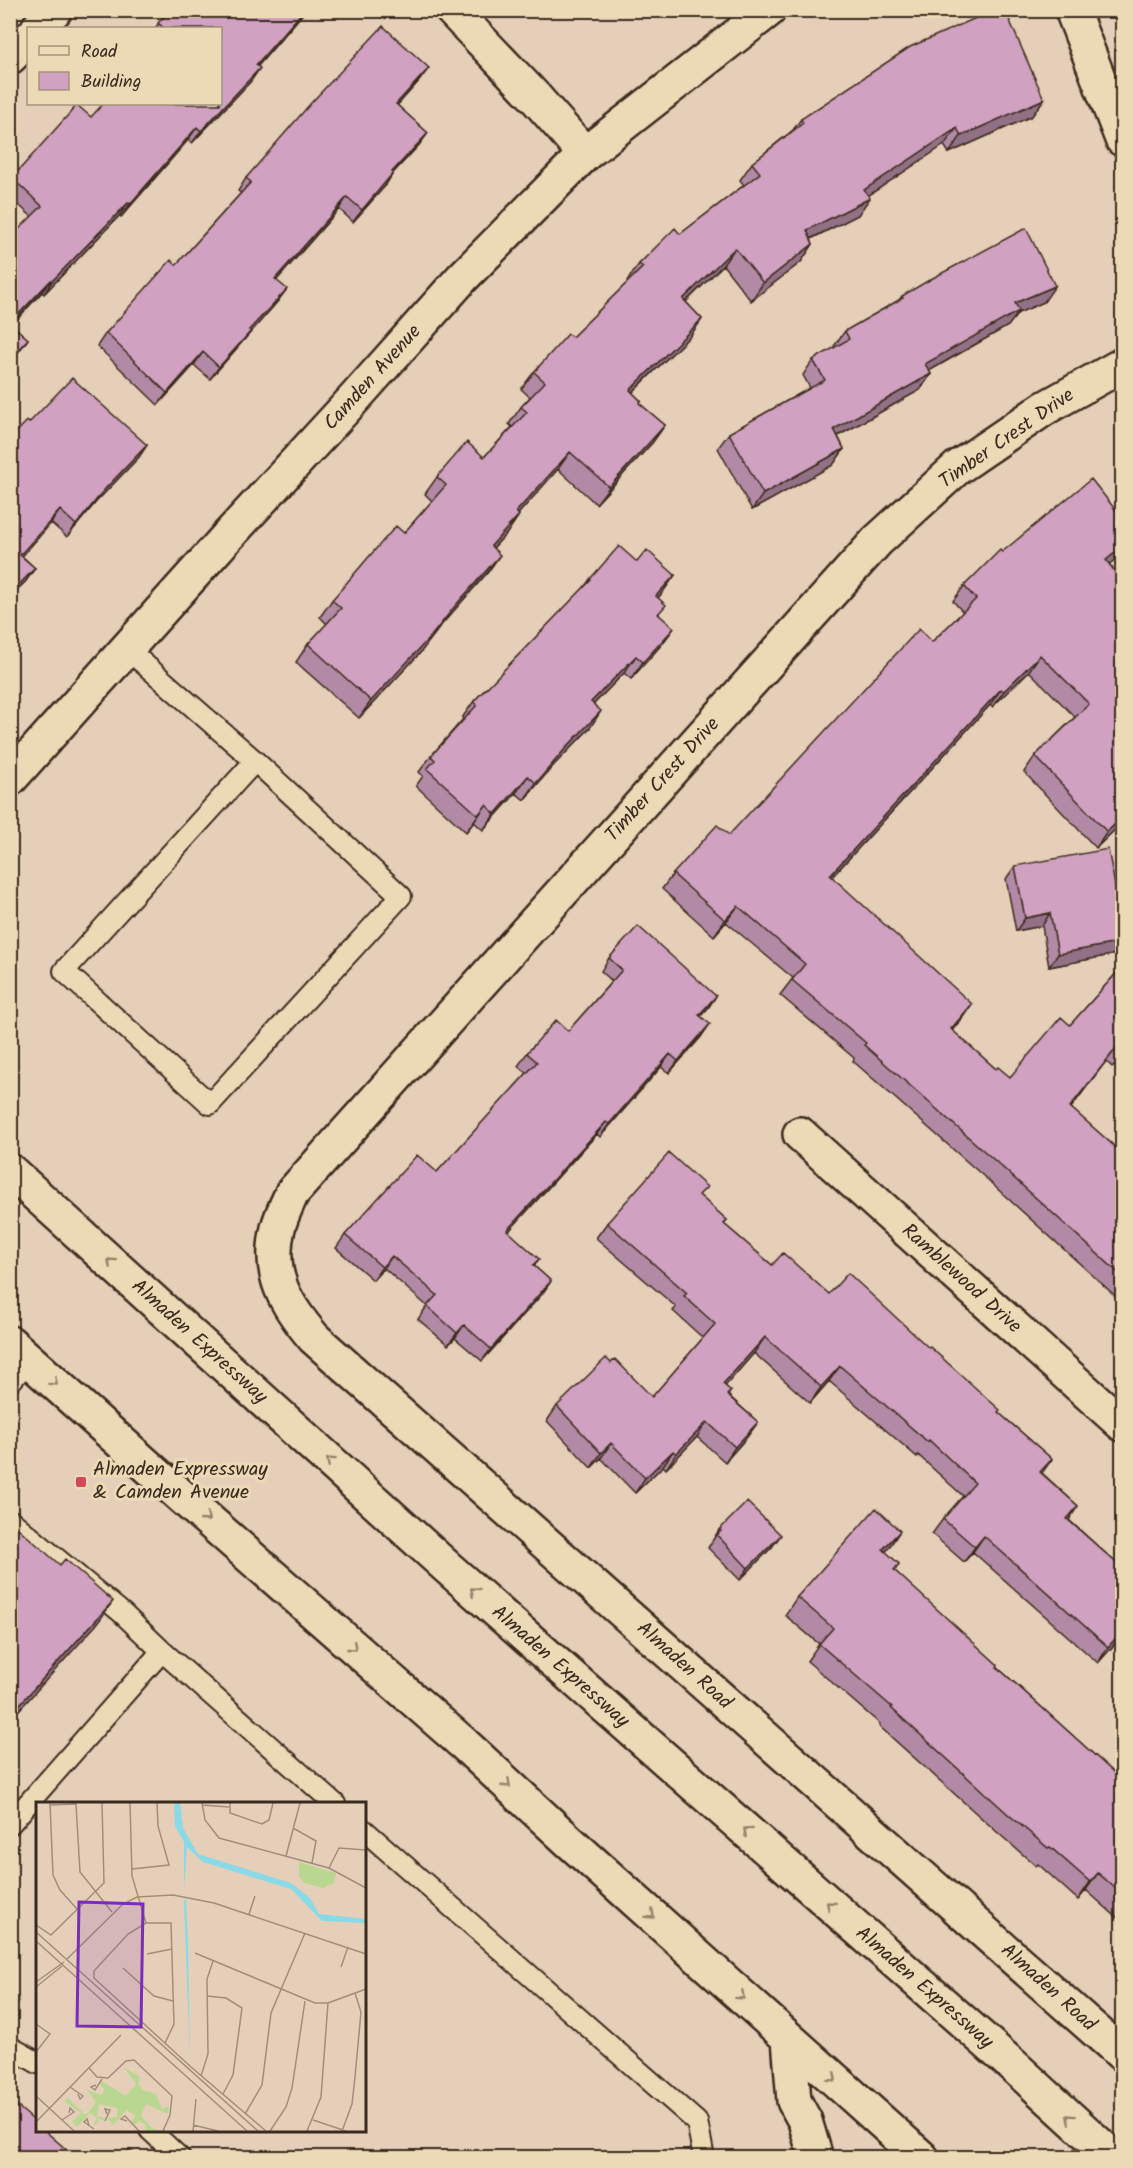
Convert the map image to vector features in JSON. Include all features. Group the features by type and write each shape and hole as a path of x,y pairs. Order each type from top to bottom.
{"street":[{"path":"39,27 56,10"},
{"path":"452,10 534,96 585,154"},
{"name":"Camden Avenue","path":"10,779 462,278 585,154 769,10"},
{"path":"1072,10 1122,139"},
{"path":"10,57 27,40"},
{"name":"Timber Crest Drive","path":"274,1259 278,1227 292,1193 878,541 957,468 1045,408 1122,365"},
{"name":"Ramblewood Drive","path":"800,1134 1122,1424"},
{"name":"Almaden Expressway","path":"10,1171 448,1568 1114,2157"},
{"name":"Almaden Road","path":"274,1259 279,1288 295,1316 314,1338 1122,2054"},
{"path":"17,1361 182,1497 464,1744 922,2157"},
{"path":"789,2039 794,2101 805,2121 816,2157"}],"lane":[{"path":"127,649 255,761 401,896 210,1104 64,971 255,761"},
{"path":"10,1520 120,1612 334,1802"},
{"path":"10,1824 162,1651"},
{"path":"366,1832 697,2122 704,2157"},
{"path":"10,2047 36,2061"},
{"path":"152,2132 180,2157"}],"building":[{"path":"170,10 304,10 256,65 260,68 201,131 197,127 130,204 128,203 10,323 10,238 42,206 12,178 77,105 91,117 102,105 222,105 222,27 163,27 158,23"},
{"path":"994,10 1005,10 1044,99 961,136 957,128 864,190 870,198 807,230 813,244 763,283 735,248 683,299 702,319 630,390 641,401 639,403 665,425 609,487 570,452 516,512 519,515 491,546 500,555 432,635 371,701 308,644 341,608 332,600 367,559 396,526 404,533 446,485 437,477 467,442 484,457 527,412 521,407 545,382 534,372 568,334 572,337 643,267 639,264 675,228 680,234 760,173 752,163 803,123 801,119 910,47"},
{"path":"383,26 429,68 396,104 428,133 392,172 362,210 347,197 275,279 287,289 219,367 203,352 167,393 106,333 171,260 176,265 251,182 246,178 311,103"},
{"path":"1026,228 1055,286 1015,303 1019,311 925,364 931,374 834,429 844,449 763,494 729,433 825,380 813,360 849,339 845,331 931,279"},
{"path":"10,323 28,339 10,358"},
{"path":"72,378 147,445 105,489 76,525 60,510 20,555 35,568 10,594 10,439 27,421 29,423"},
{"path":"1091,479 1122,518 1122,547 1106,560 1122,581 1122,817 1107,832 1035,756 1089,704 1040,655 1004,691 1001,689 830,875 972,1004 951,1029 996,1069 998,1067 1010,1077 1061,1017 1070,1025 1122,967 1122,1050 1118,1046 1070,1107 1122,1153 1122,1276 864,1045 866,1043 792,980 805,964 738,906 725,920 673,874 717,825 729,835 919,629 932,642 976,599 964,586 1000,550 1002,552"},
{"path":"619,546 637,562 647,550 675,575 656,596 666,605 658,614 674,628 643,662 636,656 591,702 601,711 536,783 528,776 495,814 486,805 478,815 427,769 435,760 431,756 477,705 474,701 591,580"},
{"path":"1108,849 1122,918 1122,942 1058,954 1050,913 1025,918 1015,866"},
{"path":"638,926 716,996 699,1015 710,1024 678,1061 670,1054 609,1124 606,1122 507,1230 539,1259 533,1265 551,1281 491,1349 464,1325 457,1333 427,1306 437,1295 392,1256 382,1267 345,1235 417,1155 437,1172 537,1062 527,1053 556,1020 568,1031 622,970 609,958"},
{"path":"669,1153 707,1187 699,1195 727,1220 724,1224 772,1265 783,1253 829,1294 848,1273 1052,1459 1040,1472 1078,1506 1067,1519 1122,1568 1122,1631 1108,1647 984,1536 975,1547 943,1519 975,1483 929,1440 928,1442 840,1366 821,1387 765,1337 723,1384 731,1391 727,1395 758,1422 735,1447 707,1422 676,1454 673,1451 645,1478 611,1443 601,1453 557,1406 606,1358 611,1363 615,1359 652,1397 715,1324 684,1296 687,1293 607,1223"},
{"path":"747,1502 781,1535 748,1568 717,1535 721,1531 719,1530"},
{"path":"876,1508 900,1531 883,1549 899,1564 894,1570 1122,1780 1122,1894 1098,1873 1090,1882 1050,1847 1048,1848 819,1644 833,1628 797,1597"},
{"path":"10,1521 60,1565 65,1559 113,1601 10,1715"},
{"path":"10,2100 36,2122 36,2132 46,2132 75,2157 10,2157"},
{"path":"130,2150 139,2157 123,2157"}],"place":[{"name":"Almaden Expressway & Camden Avenue","path":"81,1482"}]}
